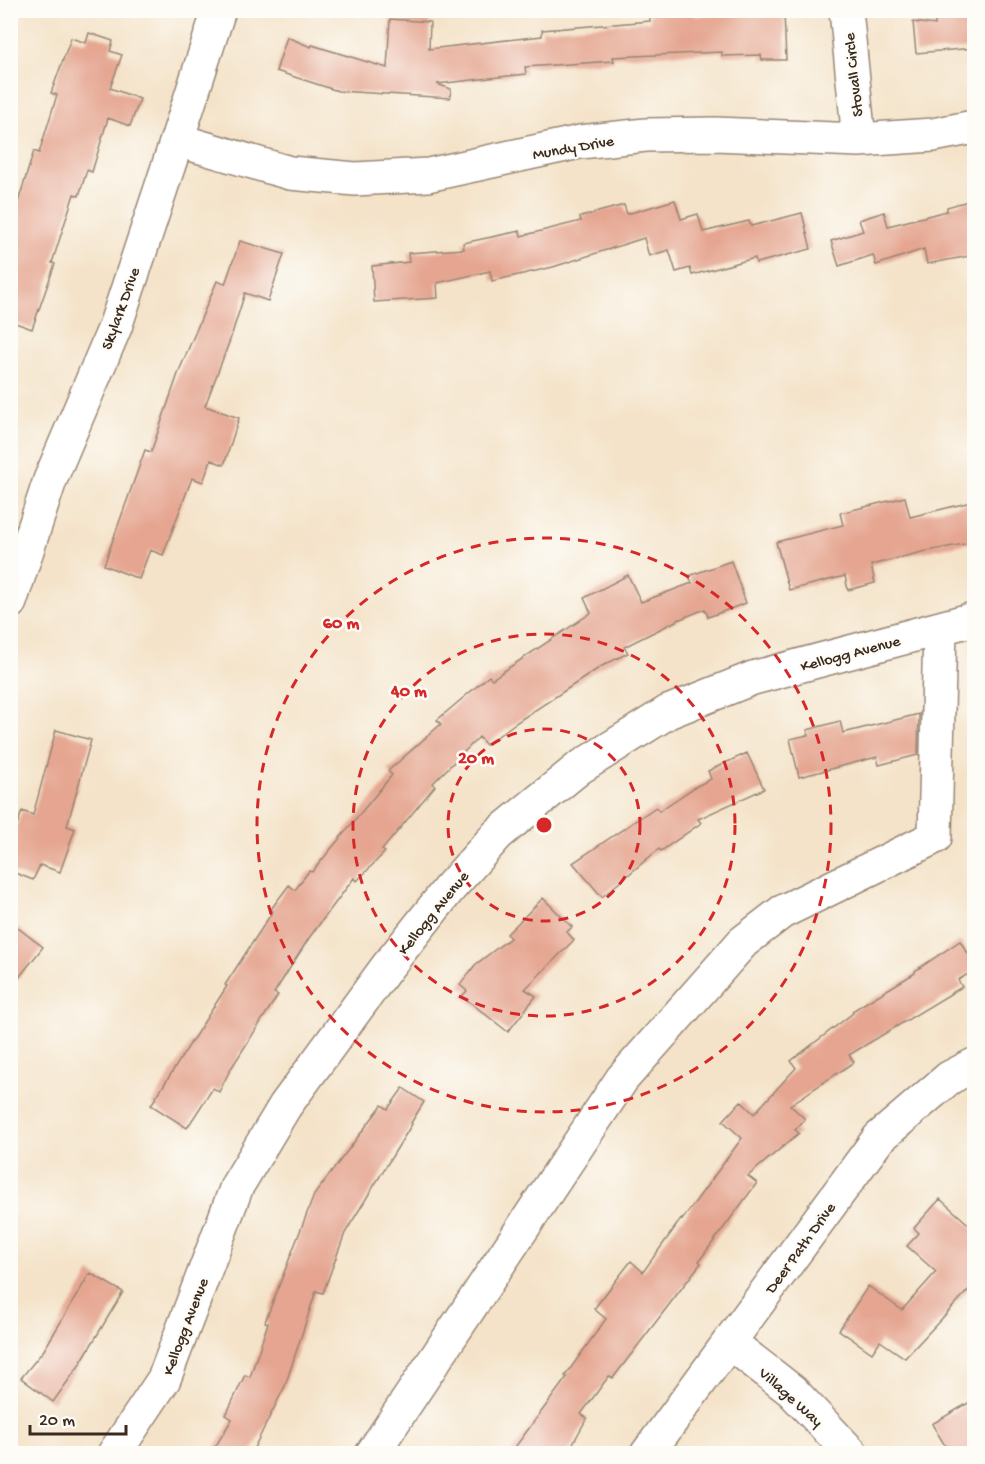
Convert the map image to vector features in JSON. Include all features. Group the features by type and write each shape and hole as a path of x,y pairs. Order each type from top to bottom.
{"street":[{"name":"Skylark Drive","path":"10,602 50,480 114,327 219,10"},
{"name":"Stovall Circle","path":"846,10 859,140"},
{"name":"Mundy Drive","path":"177,140 290,173 355,179 428,175 580,142 646,135 715,134 859,140 933,135 975,127"},
{"name":"Kellogg Avenue","path":"114,1454 164,1379 237,1186 285,1106 387,967 448,890 498,834 579,768 668,712 753,678 975,619"},
{"path":"372,1454 622,1079 743,942 782,912 935,837 940,628"},
{"name":"Deer Path Drive","path":"647,1454 879,1138 949,1078 975,1065"},
{"name":"Village Way","path":"729,1341 792,1391 852,1454"}],"building":[{"path":"650,10 675,10 675,13 694,12 695,16 784,12 786,60 762,60 761,55 722,56 722,52 613,57 614,61 525,67 526,74 437,84 451,89 450,98 338,91 276,71 287,37 311,47 312,45 387,68 390,19 430,22 429,49 542,36 542,30 650,21"},
{"path":"934,10 970,10 972,29 975,30 975,48 916,53 913,22 935,25"},
{"path":"89,33 113,41 110,51 122,55 110,88 140,99 130,126 108,118 92,172 87,170 79,196 74,194 52,263 55,264 32,329 10,321 10,200 18,202 34,151 39,153 57,95 51,93 71,38 86,43"},
{"path":"975,199 975,255 927,264 924,249 876,265 873,255 839,266 831,241 863,231 859,220 884,212 888,226 947,211 947,207"},
{"path":"675,200 681,219 698,214 703,232 749,221 751,226 802,213 811,249 756,263 755,258 692,275 690,268 676,272 669,250 649,256 644,238 553,267 492,281 490,271 437,283 438,298 374,302 372,266 409,262 408,253 464,249 463,243 520,231 521,236 581,221 580,217 624,205 627,214"},
{"path":"240,241 284,254 268,301 245,293 205,406 239,418 224,465 211,460 203,482 192,478 163,555 150,550 139,579 104,565 145,450 151,452 179,371 217,281 225,284"},
{"path":"905,497 910,517 975,501 975,542 871,565 875,583 848,590 845,576 789,590 776,542 843,525 840,513"},
{"path":"731,561 746,603 708,617 705,609 624,647 628,653 602,666 486,745 479,737 433,783 435,786 382,850 385,852 357,881 354,878 309,938 274,993 278,995 230,1070 219,1092 213,1088 187,1128 151,1105 273,911 271,909 289,885 295,890 309,871 312,872 392,775 388,771 441,724 437,720 489,676 492,679 591,613 584,598 628,575 641,602 692,583 689,576"},
{"path":"919,714 918,755 879,765 877,757 799,777 790,739 808,735 807,730 840,721 843,733"},
{"path":"56,730 91,740 67,826 75,829 60,872 40,865 33,880 10,871 10,846 22,811 33,815"},
{"path":"747,753 764,789 698,819 701,823 661,851 659,849 602,897 573,863 656,807 659,811 711,779 708,771"},
{"path":"543,898 572,927 567,932 574,940 525,989 536,996 508,1032 462,996 467,991 460,985 475,965 510,938 507,934"},
{"path":"10,922 43,947 10,989"},
{"path":"960,941 975,964 975,970 958,980 962,987 849,1055 854,1062 790,1105 805,1119 795,1130 799,1133 748,1176 757,1183 699,1261 701,1263 613,1378 609,1376 581,1414 587,1418 567,1454 510,1454 567,1377 565,1376 606,1319 594,1309 631,1261 643,1272 742,1138 723,1121 741,1101 754,1114 796,1068 791,1061 853,1013 852,1011 915,973"},
{"path":"403,1088 424,1102 345,1233 323,1293 316,1291 285,1386 251,1454 211,1454 232,1419 226,1415 245,1375 250,1377 268,1323 265,1322 314,1195 382,1105 388,1109"},
{"path":"940,1199 975,1230 975,1283 905,1358 880,1341 872,1353 839,1330 868,1286 902,1310 936,1272 907,1246 919,1233 914,1228"},
{"path":"90,1273 123,1292 78,1367 53,1402 21,1378 44,1350"},
{"path":"975,1399 975,1454 950,1454 932,1424"}]}
